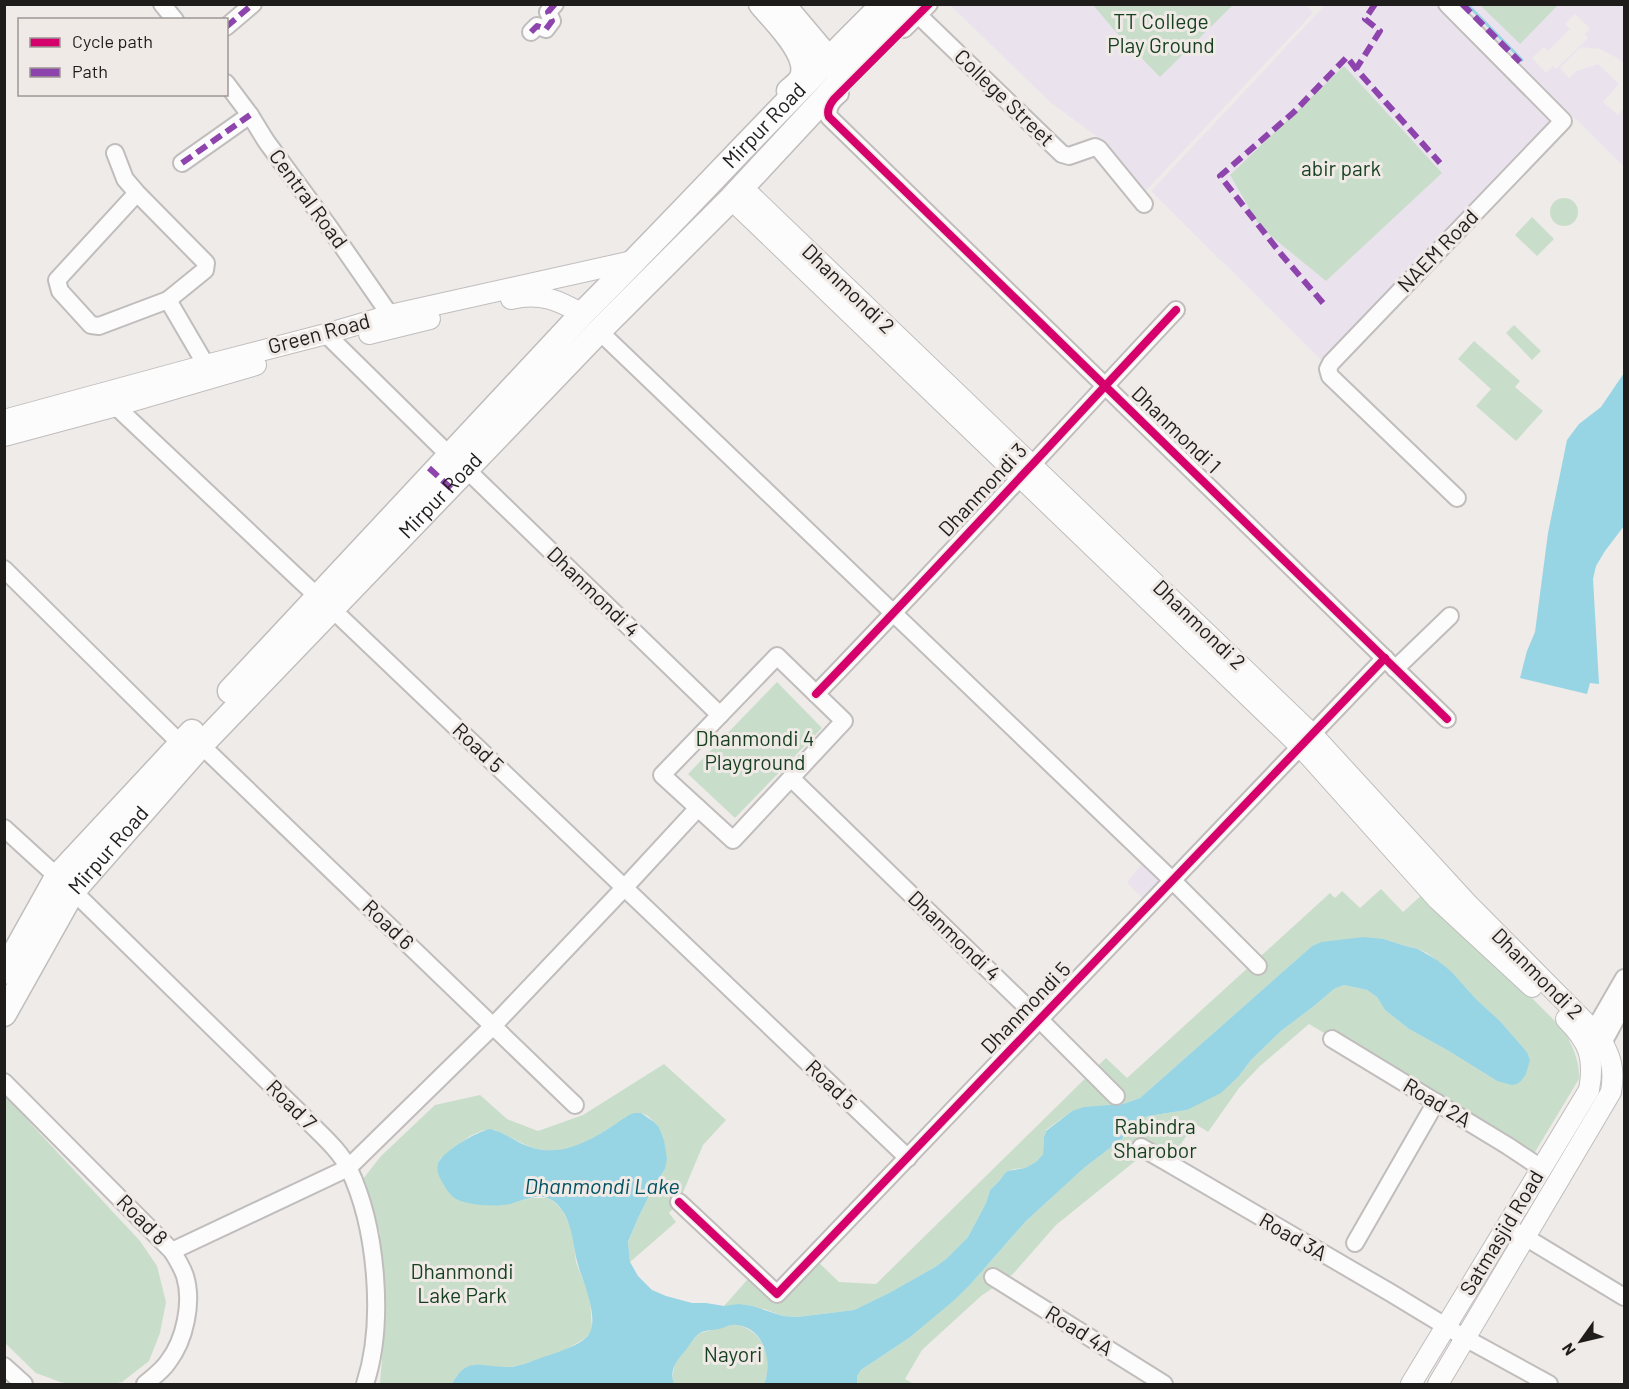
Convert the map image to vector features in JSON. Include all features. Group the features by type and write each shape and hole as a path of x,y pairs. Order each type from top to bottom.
{"highway":[{"path":"713,180 723,161 801,79 803,70 795,44 761,4"},
{"path":"783,4 836,68"},
{"path":"788,4 804,21 828,33 841,34 864,24"},
{"name":"Mirpur Road","path":"4,972 65,884 191,745 591,322 736,193 836,68 864,24 884,4"},
{"name":"Mirpur Road","path":"591,322 637,260 713,180 836,68 917,8"},
{"name":"Mirpur Road","path":"4,1014 65,884"}],"main road":[{"name":"Dhanmondi 2","path":"736,193 1307,741 1438,900 1580,1034 1595,1040 1611,1060 1613,1070 1611,1092"},
{"name":"Green Road","path":"4,420 109,400 331,338 395,313 637,260"},
{"name":"Green Road","path":"4,436 206,365 522,296 552,299 591,322"},
{"name":"Dhanmondi 2","path":"1591,1082 1595,1040"},
{"name":"Satmasjid Road","path":"1411,1384 1584,1099 1591,1082"},
{"name":"Satmasjid Road","path":"1437,1384 1611,1092"}],"street":[{"path":"162,4 173,18"},
{"path":"228,25 253,4"},
{"path":"531,32 537,26 546,29 552,21 548,12 555,4"},
{"name":"NAEM Road","path":"1447,4 1563,121 1330,363 1328,369 1330,376 1457,498"},
{"name":"Dhanmondi 1","path":"917,8 834,99 829,107 829,117 1447,719"},
{"name":"College Street","path":"917,8 1062,154 1069,156 1095,147 1100,149 1144,204"},
{"name":"Central Road","path":"228,86 329,227 395,313"},
{"path":"182,164 250,115"},
{"path":"114,153 125,178 137,193 206,263 205,270 168,300 99,326 91,325 60,291 57,280 137,193"},
{"path":"168,300 206,365"},
{"name":"Dhanmondi 3","path":"816,694 1176,310"},
{"path":"591,322 1173,881 1258,966"},
{"name":"Dhanmondi 4","path":"331,338 720,715"},
{"name":"Road 5","path":"109,400 625,887 908,1158"},
{"name":"Road 6","path":"4,569 575,1105"},
{"path":"1307,741 1390,664 1450,616"},
{"path":"777,656 816,694 844,721 733,840 662,775 777,656"},
{"name":"Dhanmondi 5","path":"679,1202 777,1294 1307,741"},
{"name":"Dhanmondi 4","path":"791,778 1116,1096"},
{"path":"172,1251 348,1168 493,1026 698,808"},
{"name":"Road 7","path":"4,828 65,884 304,1117 331,1145 348,1168 364,1214 374,1266 377,1324 370,1370 365,1384"},
{"path":"1595,1040 1624,978"},
{"path":"1595,1040 1624,1004"},
{"name":"Road 2A","path":"1332,1039 1541,1168"},
{"name":"Road 8","path":"4,1082 172,1251 179,1262 188,1292 186,1317 179,1343 170,1360 145,1384"},
{"path":"1355,1243 1436,1102"},
{"name":"Road 3A","path":"1141,1147 1446,1327 1549,1384"},
{"path":"1506,1226 1624,1297"},
{"name":"Road 4A","path":"993,1277 1164,1384"},
{"path":"4,1366 24,1384"}],"shaded area":[{"path":"1305,4 1313,13 1140,197 1105,151 1106,143 1051,103 950,5"},
{"path":"1325,5 1443,5 1559,121 1322,361 1151,191"},
{"path":"1460,5 1624,5 1624,64 1600,49 1581,47 1560,68 1569,78 1577,71 1598,64 1619,84 1603,102 1618,115 1624,108 1624,167","holes":["1575,14 1590,29 1585,34 1588,38 1556,69 1553,66 1546,73 1532,58 1544,47 1548,51 1570,29 1565,24"]},
{"path":"1143,862 1165,883 1147,902 1127,883"}],"green space":[{"name":"TT College Play Ground","path":"1093,5 1233,5 1160,77"},
{"path":"1480,5 1558,5 1520,44"},
{"name":"abir park","path":"1344,66 1442,173 1326,281 1260,227 1230,175"},
{"path":"1564,198 1574,202 1578,212 1574,222 1564,226 1554,222 1550,212 1554,202"},
{"path":"1532,217 1554,239 1537,256 1515,235"},
{"path":"1514,325 1541,351 1532,360 1506,333"},
{"path":"1474,341 1520,381 1515,387 1543,411 1516,441 1476,406 1491,389 1458,359"},
{"name":"Dhanmondi 4 Playground","path":"777,682 822,728 735,818 688,774"},
{"name":"Rabindra Sharobor","path":"1381,889 1403,912 1425,892 1563,1029 1577,1059 1579,1079 1532,1157 1309,1024 1260,1066 1239,1088 1208,1132 1197,1125 1193,1126 1163,1171 1139,1158 1056,1225 1013,1274 981,1296 922,1350 905,1379 914,1384 857,1384 857,1376 861,1370 909,1338 969,1286 1026,1221 1084,1168 1123,1138 1127,1129 1136,1121 1148,1116 1187,1110 1239,1076 1251,1060 1281,1031 1334,989 1344,985 1367,990 1377,997 1385,1010 1409,1029 1497,1081 1527,1052 1451,971 1427,953 1384,939 1321,942 1312,946 1140,1098 1123,1104 1072,1111 1046,1130 1043,1154 1036,1162 1025,1168 1005,1173 990,1190 986,1203 968,1237 935,1267 854,1310 797,1317 783,1316 764,1309 724,1306 748,1279 771,1300 813,1257 839,1282 876,1284 1106,1058 1127,1078 1330,893 1335,898 1342,891 1360,908"},
{"name":"Dhanmondi Lake Park","path":"664,1064 726,1120 703,1145 679,1202 669,1213 676,1222 630,1262 628,1243 654,1186 665,1169 664,1140 659,1127 648,1116 641,1113 629,1116 587,1142 567,1149 548,1151 532,1148 495,1130 484,1130 470,1136 440,1159 438,1169 442,1182 473,1203 507,1204 531,1198 549,1198 562,1210 572,1230 576,1262 590,1298 592,1328 590,1333 562,1352 521,1365 457,1375 452,1384 380,1384 383,1344 380,1233 363,1179 381,1156 435,1105 480,1095 507,1119 538,1131 583,1115"},
{"path":"5,1096 140,1241 157,1266 166,1302 160,1333 149,1361 122,1382 72,1384 60,1382 36,1373 5,1343"},
{"name":"Nayori","path":"734,1324 753,1332 764,1346 768,1364 764,1384 674,1384 672,1380 675,1362 700,1333"}],"water":[{"path":"1624,373 1624,526 1596,566 1593,579 1599,684 1590,683 1587,694 1520,678 1535,632 1548,533 1567,440 1579,424 1601,407"},
{"name":"Dhanmondi Lake","path":"1363,937 1384,939 1418,949 1451,971 1527,1052 1530,1060 1526,1074 1521,1081 1512,1085 1497,1081 1409,1029 1385,1010 1377,997 1367,990 1344,985 1334,989 1281,1031 1221,1093 1187,1110 1148,1116 1136,1121 1127,1129 1123,1138 1084,1168 1026,1221 952,1302 909,1338 861,1370 857,1376 857,1384 764,1384 768,1366 760,1339 747,1328 734,1325 700,1333 674,1366 672,1375 674,1384 452,1384 458,1375 469,1366 518,1366 566,1349 586,1338 592,1327 590,1301 577,1261 570,1228 564,1213 557,1204 550,1199 540,1197 504,1205 471,1204 452,1196 443,1183 438,1169 441,1159 453,1148 477,1134 490,1129 533,1148 559,1150 584,1142 629,1115 641,1113 659,1127 667,1159 665,1169 654,1186 628,1242 630,1262 638,1276 652,1290 692,1303 724,1306 739,1304 783,1316 797,1317 854,1310 889,1293 946,1259 968,1237 986,1203 990,1190 1008,1171 1025,1168 1036,1162 1043,1154 1046,1131 1072,1111 1084,1107 1123,1104 1140,1098 1312,946 1321,942"}],"waterway":[{"path":"1467,4 1522,60"}],"marked path":[{"path":"228,25 253,4"},
{"path":"531,32 537,26 546,29 552,21 548,12 555,4"},
{"path":"1375,4 1365,19 1380,31 1356,69 1440,163"},
{"path":"1462,4 1520,62"},
{"path":"1323,303 1220,176 1294,112 1347,57 1356,69"},
{"path":"182,163 250,115"},
{"path":"429,468 455,492"}],"cycle path":[{"path":"929,4 834,99 828,110 829,117 1447,719"},
{"path":"816,694 1176,310"},
{"path":"679,1202 777,1294 1385,658"}]}
